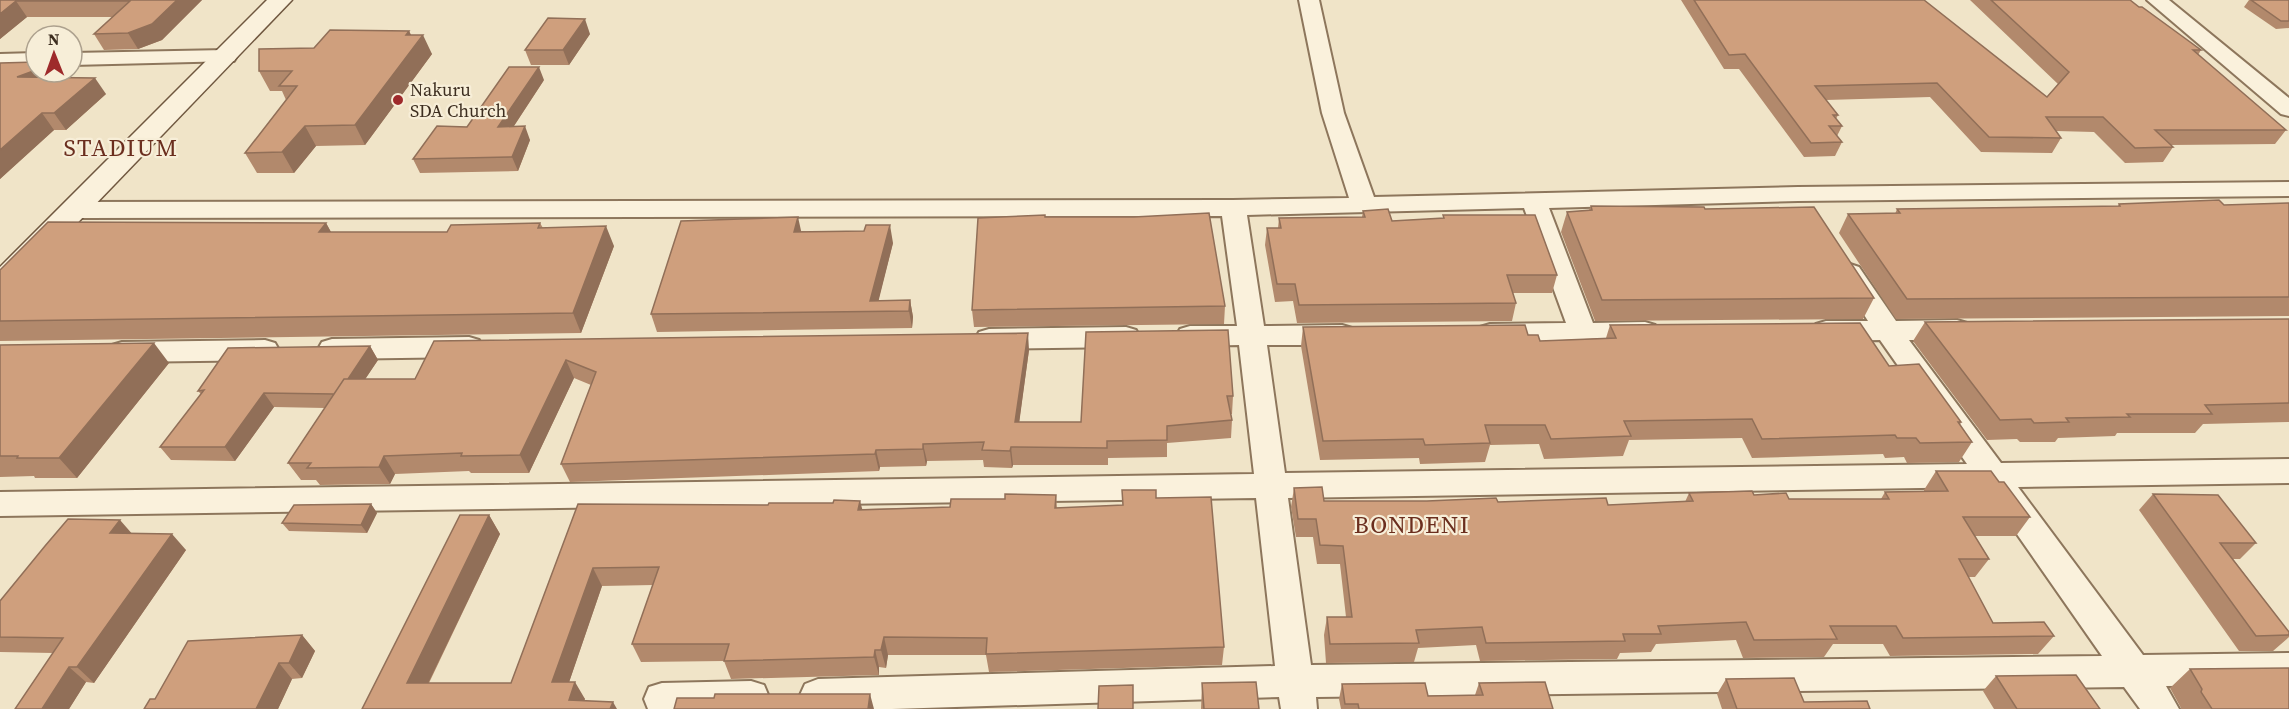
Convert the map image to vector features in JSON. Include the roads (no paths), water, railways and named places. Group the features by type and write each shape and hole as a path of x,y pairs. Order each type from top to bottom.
{"street":[{"path":"0,285 280,0"},
{"path":"1309,0 1333,114 1364,205"},
{"path":"2157,0 2289,109"},
{"path":"84,59 226,56"},
{"path":"0,60 24,59"},
{"path":"73,210 1233,208 1798,194 2289,189"},
{"path":"1798,194 1817,223"},
{"path":"1533,199 1583,333"},
{"path":"1233,208 1253,335 1269,487 1297,695"},
{"path":"1836,253 1888,331 2160,709"},
{"path":"1806,331 1982,330"},
{"path":"1465,334 1665,332"},
{"path":"967,339 1371,334"},
{"path":"96,352 489,346"},
{"path":"0,504 2289,471"},
{"path":"662,699 1297,695 2132,670 2289,669"}],"place":[{"name":"Nakuru SDA Church","path":"398,100"}],"district":[{"name":"STADIUM","path":"121,148"},
{"name":"BONDENI","path":"1412,525"}]}
